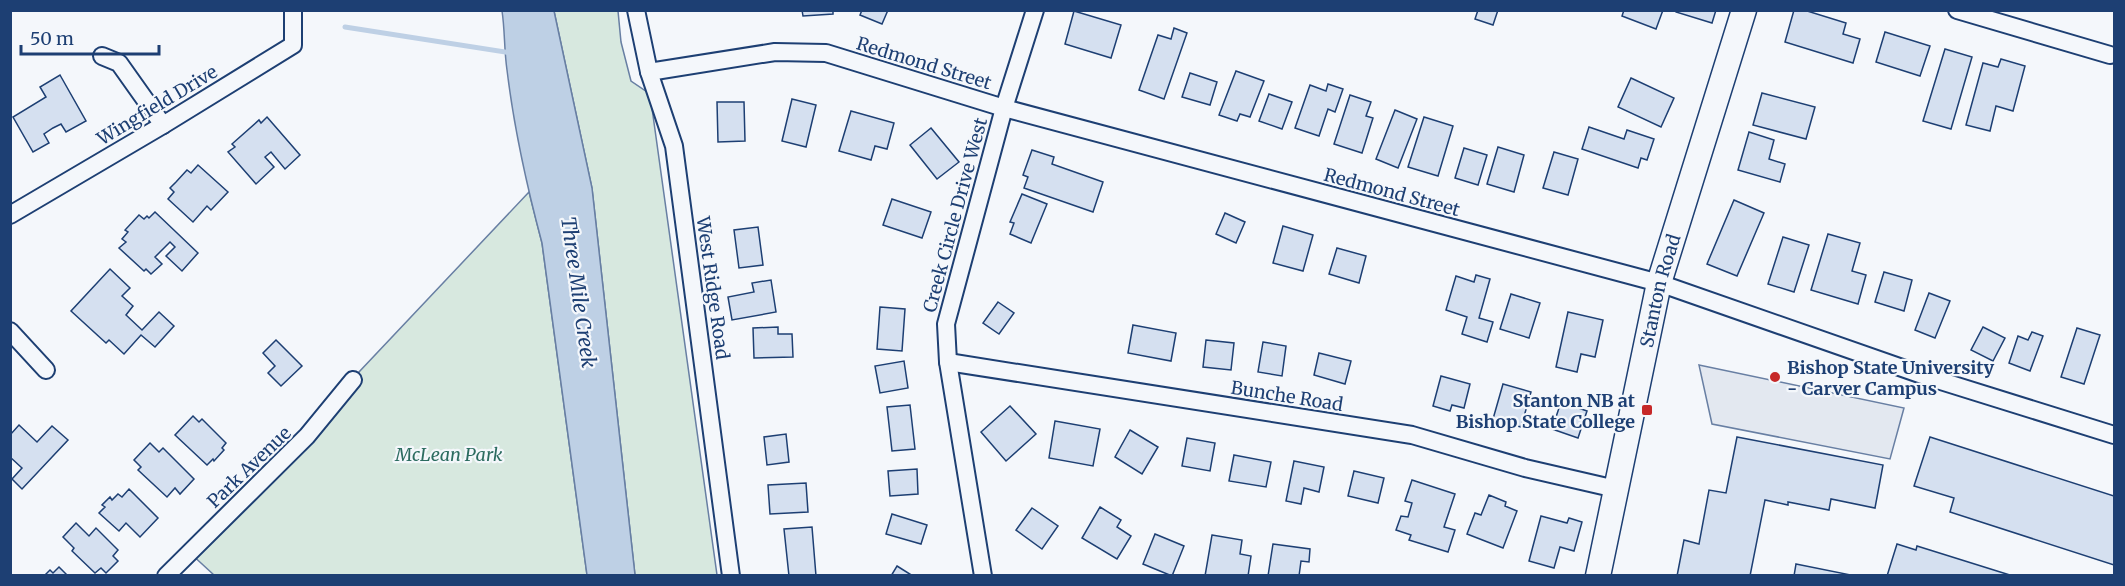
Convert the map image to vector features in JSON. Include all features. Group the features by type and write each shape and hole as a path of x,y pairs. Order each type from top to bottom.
{"street":[{"name":"Wingfield Drive","path":"10,215 293,45 293,10"},
{"name":"West Ridge Road","path":"636,10 649,72 674,146 731,576"},
{"name":"Creek Circle Drive West","path":"983,576 948,362 946,324 1004,108 1035,10"},
{"name":"Stanton Road","path":"1598,576 1659,284 1744,10"},
{"path":"1957,10 2110,55"},
{"name":"Redmond Street","path":"649,72 775,52 826,53 1004,108 1659,284 1928,377 2115,435"},
{"path":"102,56 119,63 163,125"},
{"path":"10,331 46,370"},
{"name":"Bunche Road","path":"948,362 1412,435 1525,468 1616,489"},
{"name":"Park Avenue","path":"166,576 307,436 353,380"}],"green space":[{"path":"554,11 618,11 621,42 631,81 650,94 717,575 635,575 592,188"},
{"name":"McLean Park","path":"529,192 542,243 587,575 214,575 189,552"}],"shaded area":[{"path":"1699,365 1904,408 1890,459 1712,424"}],"water":[{"name":"Three Mile Creek","path":"502,11 554,11 592,188 635,575 587,575 542,243 513,114"}],"building":[{"path":"802,10 833,10 833,14 803,16"},
{"path":"862,10 888,10 882,24 860,15"},
{"path":"1478,10 1498,10 1493,25 1475,19"},
{"path":"1624,10 1663,10 1656,29 1622,16"},
{"path":"1676,10 1716,10 1712,23 1676,12"},
{"path":"1794,10 1804,10 1846,23 1843,34 1860,39 1853,63 1785,42"},
{"path":"1074,11 1121,25 1111,58 1065,44"},
{"path":"1174,28 1187,33 1164,99 1139,90 1158,35 1171,39"},
{"path":"1885,32 1930,46 1920,76 1876,62"},
{"path":"1945,49 1972,57 1951,129 1923,121"},
{"path":"2001,59 2025,66 2013,111 1996,106 1990,131 1966,125 1983,63 1998,67"},
{"path":"1236,71 1264,81 1250,117 1240,114 1237,121 1219,115"},
{"path":"1190,73 1217,82 1210,105 1182,97"},
{"path":"60,75 86,121 66,132 61,124 53,128 44,134 49,143 33,152 13,117 46,97 40,87"},
{"path":"1631,78 1674,98 1661,127 1618,107"},
{"path":"1328,84 1343,89 1335,112 1328,109 1319,136 1295,128 1310,85 1326,91"},
{"path":"1762,93 1815,107 1806,139 1753,125"},
{"path":"1269,94 1292,102 1282,129 1259,121"},
{"path":"1350,95 1371,102 1366,116 1373,118 1362,153 1334,144"},
{"path":"792,99 816,105 806,147 782,141"},
{"path":"717,102 744,102 745,141 718,142"},
{"path":"1395,110 1417,119 1398,168 1376,159"},
{"path":"851,111 894,123 887,149 875,146 871,160 839,151"},
{"path":"267,117 300,155 285,169 271,152 265,157 274,167 256,184 228,152 235,147 232,144 259,120 261,123"},
{"path":"1424,117 1453,126 1438,176 1408,167"},
{"path":"1589,127 1624,139 1627,130 1654,139 1647,160 1641,158 1638,168 1582,149"},
{"path":"931,128 959,162 937,179 910,145"},
{"path":"1749,132 1774,140 1769,159 1785,164 1780,182 1738,170"},
{"path":"1498,147 1524,155 1514,192 1487,184"},
{"path":"1464,148 1487,155 1478,185 1455,178"},
{"path":"1032,150 1054,157 1052,164 1103,182 1093,212 1024,188 1028,177 1023,175"},
{"path":"1554,152 1578,159 1568,195 1543,188"},
{"path":"198,165 228,192 211,210 207,206 193,222 168,199 174,192 170,188 187,170 191,173"},
{"path":"1022,194 1047,204 1031,243 1010,234 1014,223 1010,222"},
{"path":"892,199 931,212 922,238 883,225"},
{"path":"1734,200 1764,213 1737,276 1707,264"},
{"path":"155,212 198,253 182,271 166,256 175,247 170,242 155,257 162,264 151,274 146,269 144,271 119,248 126,242 122,239 128,232 125,230 139,215 144,219 147,216 149,218"},
{"path":"1225,213 1245,222 1236,243 1216,234"},
{"path":"1283,226 1313,235 1303,271 1273,263"},
{"path":"758,227 763,265 739,268 734,230"},
{"path":"1828,234 1860,243 1852,271 1866,275 1858,304 1811,290"},
{"path":"1783,237 1809,245 1794,292 1768,284"},
{"path":"1337,248 1366,256 1359,283 1329,274"},
{"path":"110,269 130,288 122,296 133,306 126,315 142,330 159,312 174,326 155,347 141,335 124,354 109,340 106,343 71,311"},
{"path":"1884,272 1912,280 1904,311 1875,302"},
{"path":"1476,275 1490,279 1479,318 1493,322 1487,342 1462,334 1467,317 1446,310 1456,276 1474,282"},
{"path":"771,280 776,312 732,320 728,297 754,292 752,283"},
{"path":"1929,293 1950,301 1935,338 1915,330"},
{"path":"1511,294 1540,303 1529,338 1500,329"},
{"path":"998,302 1014,313 999,334 983,323"},
{"path":"880,307 905,309 902,351 877,349"},
{"path":"1568,312 1603,320 1595,357 1581,354 1577,372 1556,367"},
{"path":"1133,325 1176,333 1171,361 1128,353"},
{"path":"778,327 778,334 792,334 793,357 754,358 753,328"},
{"path":"1983,327 2005,338 1993,361 1971,350"},
{"path":"2077,328 2100,335 2084,384 2061,377"},
{"path":"2032,332 2043,336 2030,371 2009,363 2018,336 2028,340"},
{"path":"276,340 302,366 281,386 268,373 275,366 263,353"},
{"path":"1206,340 1234,343 1231,370 1203,367"},
{"path":"1263,342 1286,346 1282,376 1258,372"},
{"path":"1319,353 1351,361 1345,384 1314,375"},
{"path":"904,361 908,388 880,393 875,366"},
{"path":"1441,376 1470,384 1464,408 1452,405 1450,411 1433,406"},
{"path":"1503,384 1531,392 1521,427 1493,419"},
{"path":"1561,402 1587,411 1578,438 1552,429"},
{"path":"910,405 915,449 892,451 887,407"},
{"path":"1010,406 1036,434 1006,461 981,432"},
{"path":"193,416 199,422 202,419 226,443 222,448 224,450 207,465 175,435"},
{"path":"1055,421 1100,429 1093,466 1049,458"},
{"path":"19,425 37,442 52,426 68,440 22,489 12,479 22,468 10,457 10,435"},
{"path":"1130,430 1158,447 1142,474 1115,457"},
{"path":"786,434 789,462 767,465 764,437"},
{"path":"1737,437 1883,465 1875,508 1831,499 1829,510 1765,500 1750,576 1677,576 1684,540 1699,544 1709,490 1726,493"},
{"path":"1930,437 2114,496 2114,565 1950,512 1954,498 1914,486"},
{"path":"1187,438 1215,443 1210,471 1182,466"},
{"path":"150,443 159,452 163,448 194,479 180,494 175,488 167,497 138,470 141,467 134,460"},
{"path":"1234,455 1271,462 1266,487 1229,481"},
{"path":"1294,461 1324,467 1319,492 1304,488 1301,504 1286,501"},
{"path":"917,469 918,494 890,496 888,471"},
{"path":"1354,471 1384,478 1378,503 1348,496"},
{"path":"1412,480 1455,494 1444,527 1455,530 1448,552 1409,540 1411,535 1396,530 1401,516 1408,517 1412,503 1405,501"},
{"path":"806,483 808,512 770,514 768,485"},
{"path":"129,489 158,518 140,537 126,523 119,531 99,513 105,507 102,505 110,497 112,500 118,494 122,497"},
{"path":"1489,495 1506,502 1505,506 1517,511 1503,548 1467,534 1475,513 1481,515"},
{"path":"1100,507 1121,520 1117,527 1131,536 1117,559 1082,538"},
{"path":"1032,508 1058,526 1042,549 1016,530"},
{"path":"892,514 927,525 921,544 886,534"},
{"path":"1541,516 1567,523 1569,518 1582,522 1574,551 1560,547 1554,568 1529,561"},
{"path":"76,523 89,536 96,528 118,550 113,556 118,561 106,573 101,568 95,573 72,551 74,548 63,537"},
{"path":"812,527 816,576 789,576 784,529"},
{"path":"1155,534 1184,546 1172,576 1143,564"},
{"path":"1212,535 1242,540 1240,554 1251,556 1248,576 1205,576"},
{"path":"1273,544 1310,549 1309,562 1301,561 1299,576 1268,576"},
{"path":"1897,544 1916,550 1917,546 2013,576 1887,576"},
{"path":"1796,564 1851,575 1851,576 1794,576"},
{"path":"897,566 913,576 891,576"},
{"path":"59,567 68,576 44,576 50,570 53,573"}],"waterway":[{"path":"345,27 512,53"}],"place":[{"name":"Bishop State University - Carver Campus","path":"1775,377"},
{"name":"Stanton NB at Bishop State College","path":"1647,410"}]}
